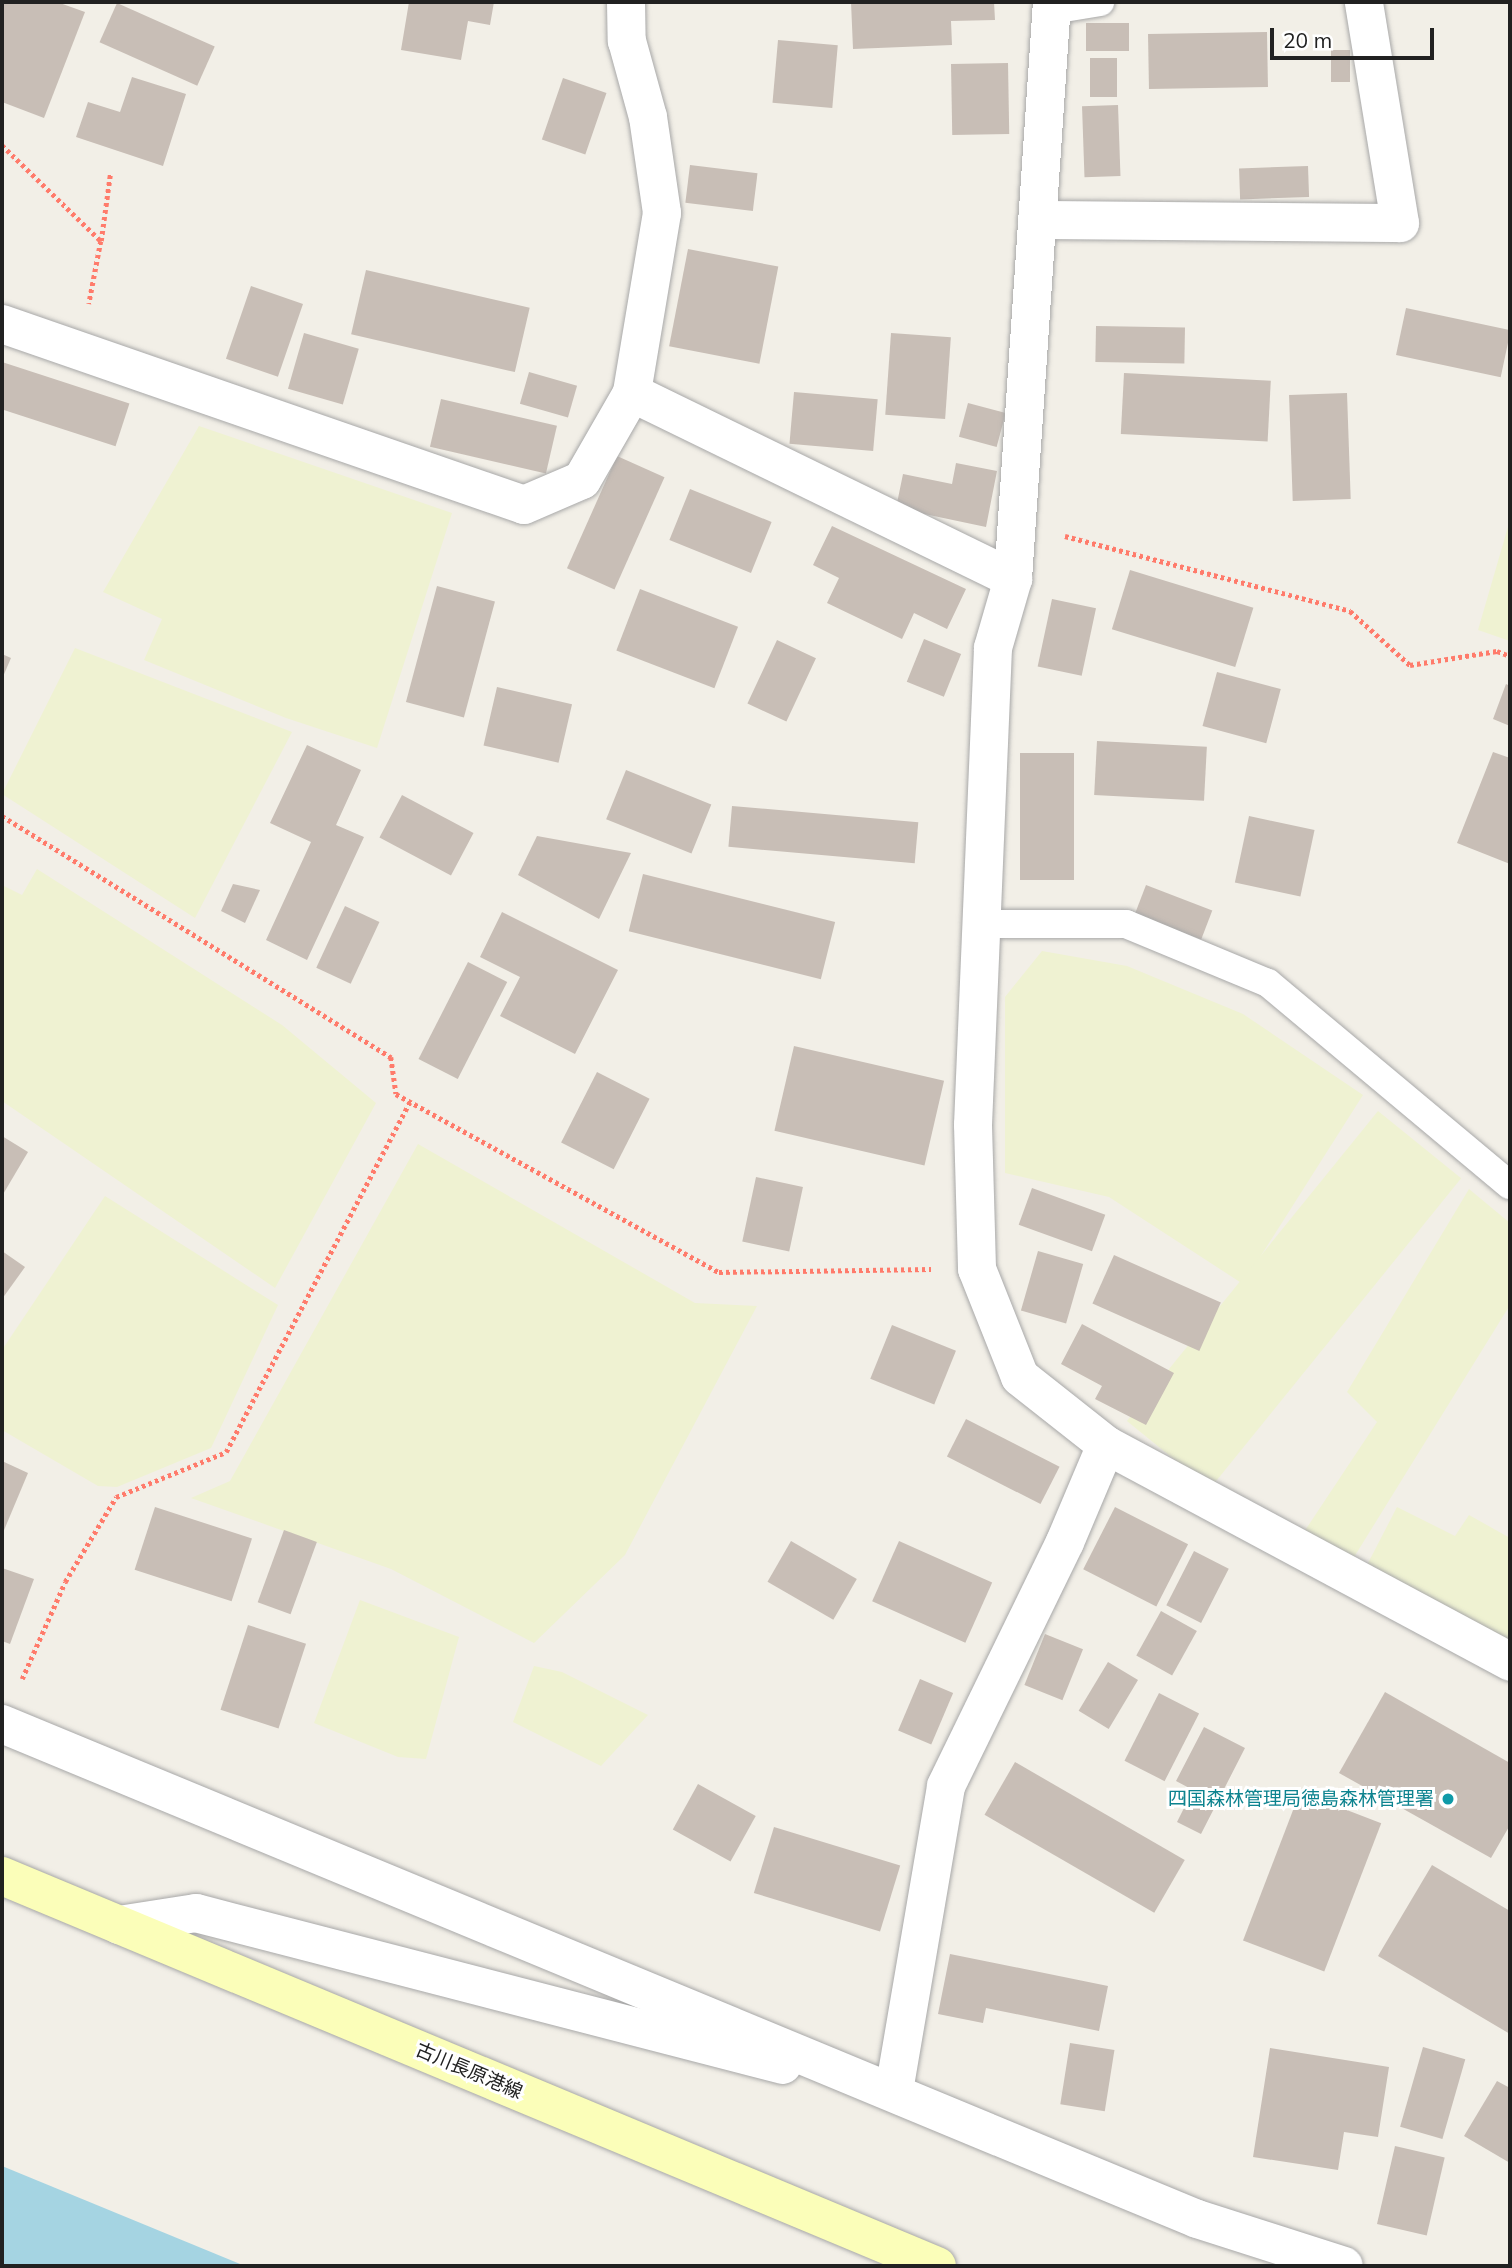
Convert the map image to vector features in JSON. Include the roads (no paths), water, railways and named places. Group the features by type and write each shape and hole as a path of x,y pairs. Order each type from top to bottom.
{"main road":[{"name":"古川長原港線","path":"2,1876 937,2266"}],"street":[{"path":"2,324 524,505 582,480 632,393 662,213 648,117 627,41 626,2"},
{"path":"1037,220 1400,223 1364,2"},
{"path":"1052,6 1013,579 993,648 973,1125 977,1269 1020,1377 1106,1445 1510,1662"},
{"path":"632,393 1013,579"},
{"path":"894,2091 946,1786 1065,1542 1106,1445"},
{"path":"2,1724 894,2091 1197,2219 1344,2266"},
{"path":"119,1925 196,1913 735,2054 894,2091"}],"lane":[{"path":"1052,6 1100,2"},
{"path":"981,924 1126,924 1268,983 1510,1185"}],"water":[{"path":"2,2166 245,2266 2,2266"}],"place":[{"name":"四国森林管理局徳島森林管理署","path":"1448,1799"}]}
